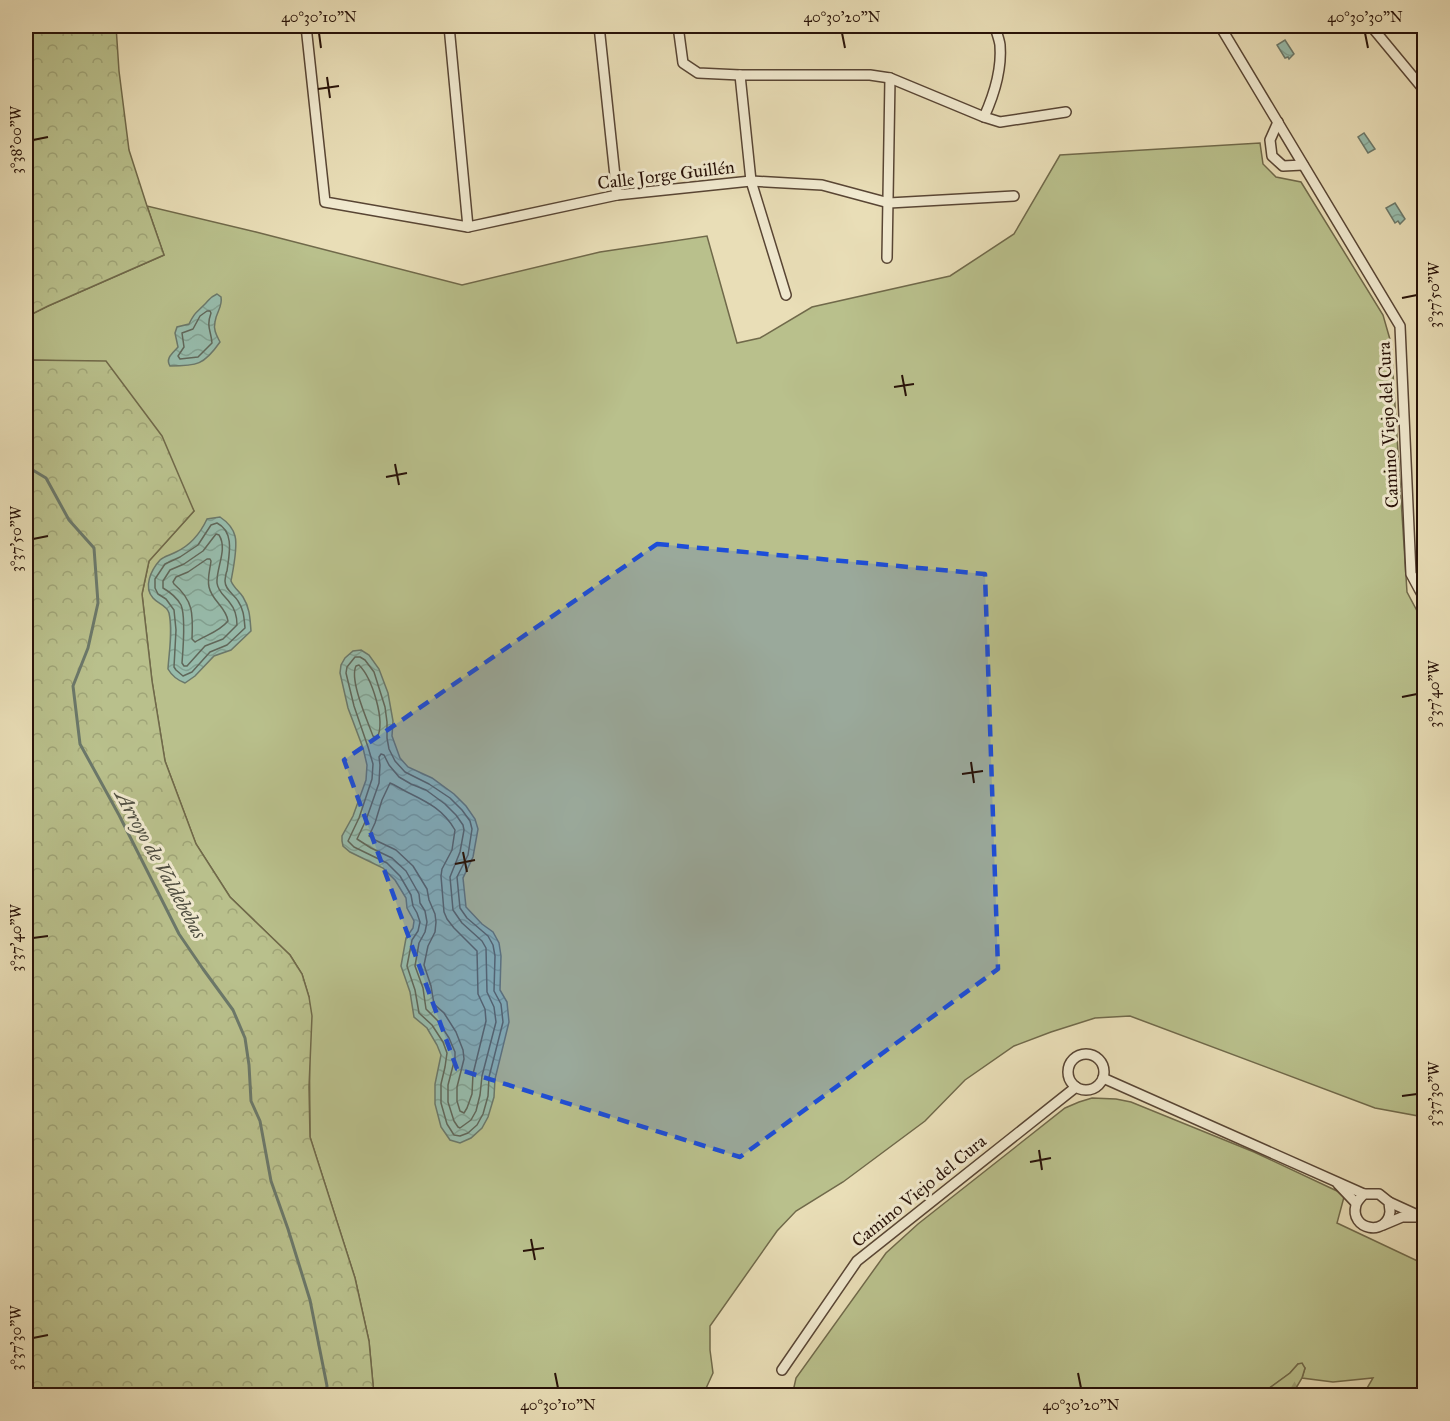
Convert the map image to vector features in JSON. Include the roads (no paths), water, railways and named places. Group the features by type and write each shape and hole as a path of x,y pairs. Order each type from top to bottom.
{"street":[{"name":"Calle Jorge Guillén","path":"306,26 325,202 468,227 617,195 751,181 822,186 889,203 1014,196"},
{"path":"449,26 468,227"},
{"path":"599,26 617,195"},
{"path":"678,26 683,63 698,72 740,75 870,75 890,78 1000,122 1066,112"},
{"path":"984,117 998,75 1000,45 995,26"},
{"name":"Camino Viejo del Cura","path":"1221,26 1400,326 1411,574 1425,598"},
{"path":"1371,26 1425,90"},
{"path":"740,75 751,181 786,295"},
{"path":"887,258 890,78"},
{"path":"1278,122 1270,140 1272,156 1283,166 1303,165"},
{"path":"1078,1055 1096,1056 1104,1066 1103,1078 1092,1089 1076,1087 1069,1077 1070,1064 1078,1055"},
{"path":"1103,1078 1364,1194 1379,1194 1389,1202 1423,1217"},
{"name":"Camino Viejo del Cura","path":"782,1370 857,1261 1076,1087"},
{"path":"1337,1182 1356,1203"},
{"path":"1364,1194 1356,1203 1355,1215 1361,1225 1373,1228 1402,1217 1423,1217"},
{"path":"1383,1225 1390,1213 1389,1202"}],"water":[{"path":"1285,40 1294,54 1289,59 1285,58 1277,45"},
{"path":"1364,133 1375,149 1368,153 1358,137"},
{"path":"1395,203 1405,219 1400,224 1398,221 1395,223 1386,208"},
{"path":"217,294 221,297 221,301 215,328 220,342 199,363 170,366 169,358 178,347 175,333 177,327 189,324 196,313 211,297"},
{"path":"220,517 233,530 235,536 236,552 231,581 247,605 251,631 231,650 214,656 185,683 175,678 168,669 171,634 169,613 150,594 149,579 163,557 191,542 207,519"},
{"path":"361,650 369,655 379,669 388,693 393,721 392,736 400,758 408,767 432,778 454,794 475,819 478,829 473,857 463,878 466,907 493,932 499,943 500,990 507,1002 509,1022 488,1117 482,1128 471,1138 460,1143 450,1140 441,1127 435,1104 435,1084 441,1055 427,1028 414,1017 410,992 401,966 406,938 413,928 414,921 407,908 406,898 395,880 383,868 350,852 343,846 342,836 353,816 366,780 367,765 348,708 340,673 345,658 353,651"}],"waterway":[{"name":"Arroyo de Valdebebas","path":"26,466 46,478 69,520 94,548 98,603 88,648 73,686 80,744 179,934 233,1010 245,1038 251,1101 260,1121 271,1181 310,1300 327,1386 325,1396"}]}
